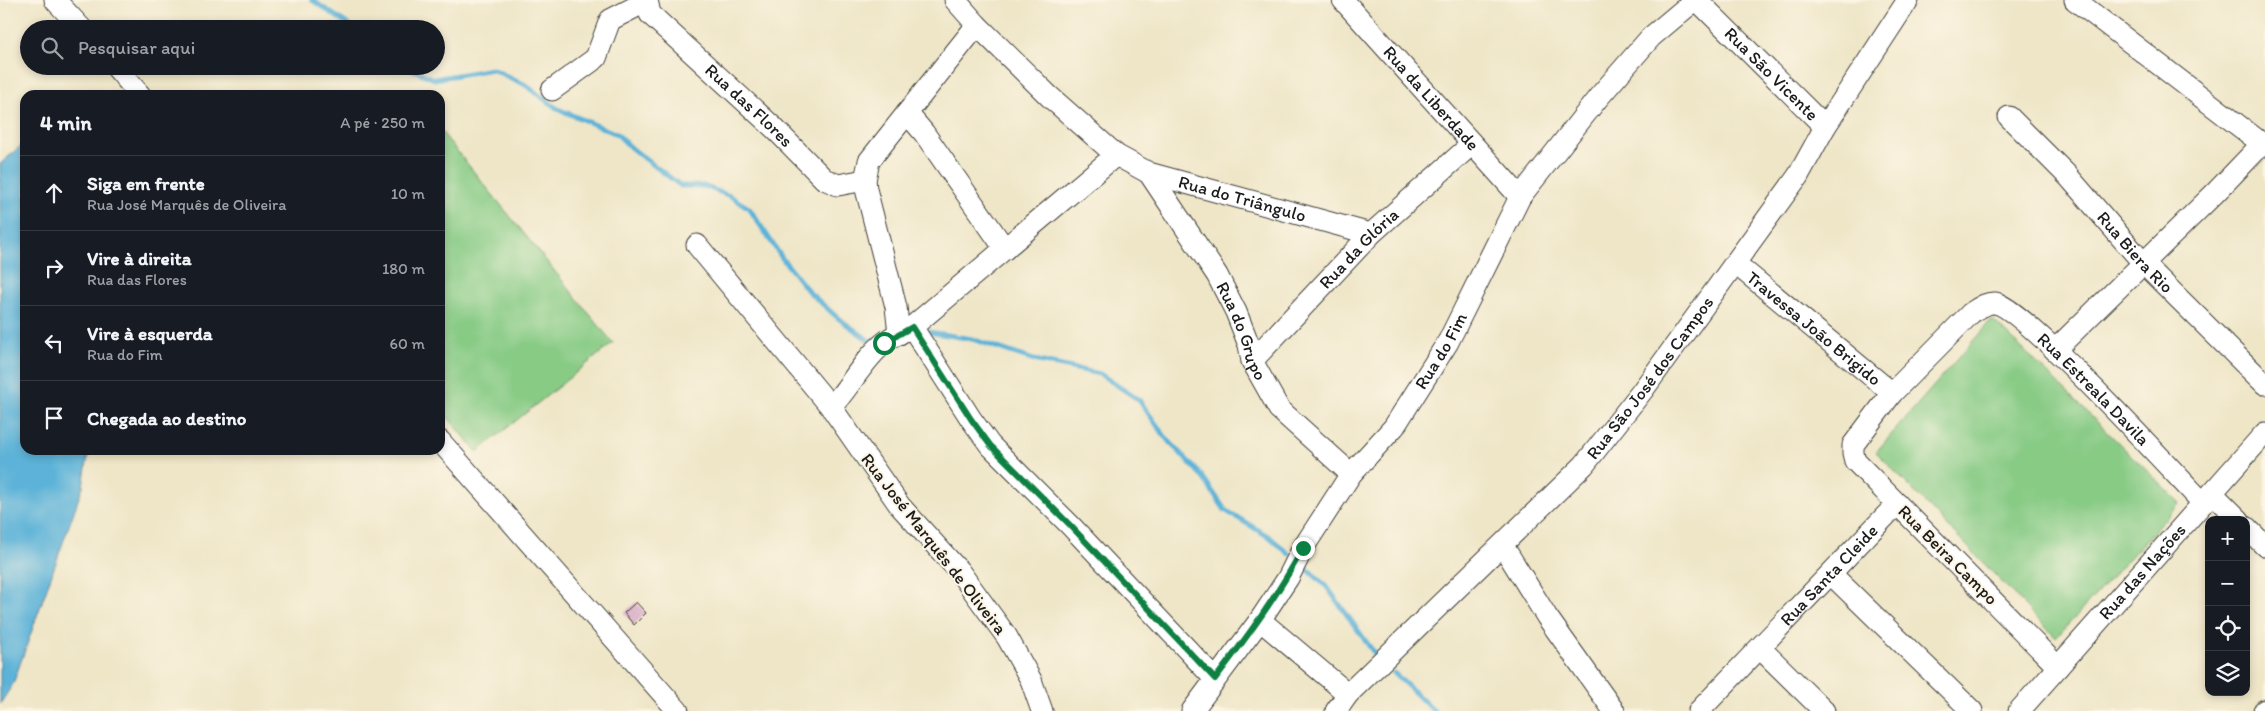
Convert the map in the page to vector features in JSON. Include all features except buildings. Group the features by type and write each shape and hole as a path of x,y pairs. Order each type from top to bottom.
{"street":[{"path":"55,0 74,20"},
{"path":"831,407 844,393 858,372 884,343 903,326 1005,249 1116,155 1049,96 977,25 955,0"},
{"name":"Rua da Liberdade","path":"1343,0 1520,197"},
{"name":"Rua São Vicente","path":"1696,0 1825,127"},
{"name":"Rua do Fim","path":"1192,711 1260,620 1288,578 1303,548 1351,474 1394,427 1448,342 1520,197 1598,98 1651,37 1696,0"},
{"name":"Rua São José dos Campos","path":"1342,703 1584,465 1643,390 1798,176 1825,127 1908,0"},
{"path":"2055,350 2264,145 2075,0"},
{"path":"552,90 596,58 610,20 647,1"},
{"name":"Rua das Flores","path":"647,1 650,14 774,128 824,178 838,185 864,180"},
{"path":"977,25 869,161 864,180 872,216 903,326 990,445 1070,525 1215,679"},
{"path":"123,75 136,90"},
{"path":"907,114 924,133 1005,249"},
{"name":"Rua Biera Rio","path":"2009,116 2068,176 2144,264 2265,384"},
{"name":"Rua da Glória","path":"1252,361 1371,234 1472,144"},
{"name":"Rua do Triângulo","path":"1116,155 1149,173 1371,234"},
{"name":"Rua do Grupo","path":"1149,173 1217,275 1236,312 1249,345 1252,361 1279,409 1351,474"},
{"name":"Rua José Marquês de Oliveira","path":"697,244 831,407 900,506 959,571 1007,637 1031,680 1042,711"},
{"name":"Travessa João Brigido","path":"1736,264 1892,393"},
{"name":"Rua Estreala Davila","path":"1892,393 1971,313 1983,305 1995,303 2007,309 2055,350 2208,498 2233,516"},
{"name":"Rua Beira Campo","path":"1892,393 1854,445 1855,461 2058,667"},
{"name":"Rua das Nações","path":"2019,711 2265,433"},
{"path":"445,447 678,711"},
{"name":"Rua Santa Cleide","path":"1699,711 1897,504"},
{"path":"2250,531 2265,546"},
{"path":"1503,546 1547,616 1614,711"},
{"path":"1831,574 1972,711"},
{"path":"1260,620 1342,703"},
{"path":"1760,648 1824,711"}],"green space":[{"path":"445,136 613,343 477,452 445,414"},
{"path":"1992,319 2180,503 2056,638 1876,452"}],"water":[{"path":"20,146 20,455 88,455 83,486 13,684 0,704 0,164"}],"waterway":[{"path":"312,0 342,20"},
{"path":"425,75 434,79 492,69 524,84 558,109 617,134 630,147 681,186 704,186 730,196 749,208 782,258 809,292 838,318 870,341 876,339"},
{"path":"923,331 972,339 1034,360 1100,374 1139,400 1166,438 1202,476 1225,510 1271,538 1289,554"},
{"path":"1303,565 1327,587 1375,654"},
{"path":"1394,673 1434,711"}],"route":[{"path":"884,343 912,327 980,433 990,445 1070,525 1215,679 1260,620 1288,578 1303,548"}]}
